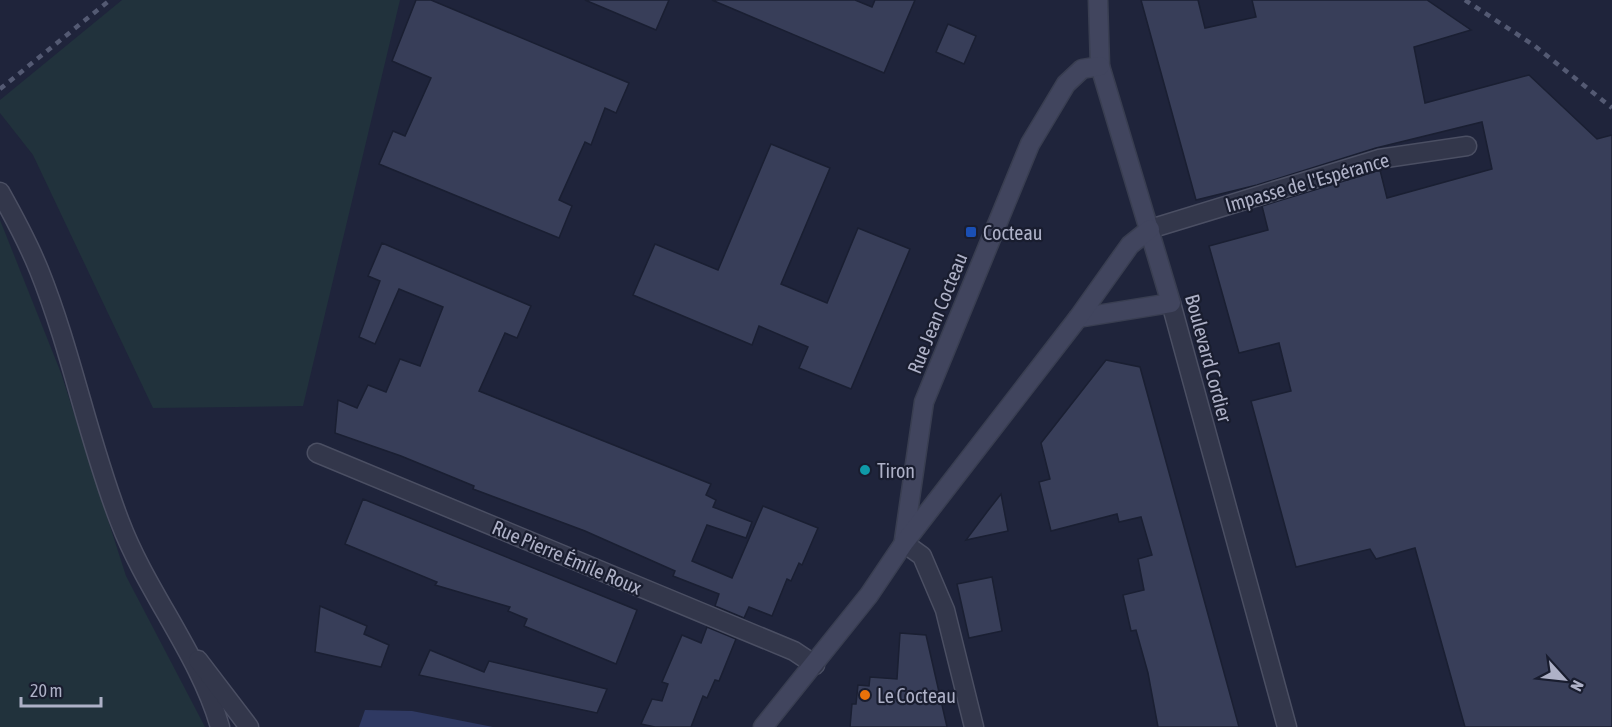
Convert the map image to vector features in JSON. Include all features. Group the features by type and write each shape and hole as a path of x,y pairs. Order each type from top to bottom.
{"main road":[{"name":"Boulevard Cordier","path":"1098,0 1100,66 1171,303"},
{"name":"Rue Jean Cocteau","path":"903,543 924,402 1030,144 1066,84 1082,69 1100,66"},
{"name":"Rue Jean Cocteau","path":"763,727 869,595 903,543 1078,318 1130,245 1150,229"},
{"path":"1078,318 1171,303"}],"street":[{"name":"Impasse de l'Espérance","path":"1150,229 1379,159 1467,146"},
{"path":"0,192 39,268 56,315 120,523 146,578 178,635 220,727"},
{"name":"Boulevard Cordier","path":"1171,303 1287,727"},
{"name":"Rue Pierre Émile Roux","path":"317,453 794,651 814,665"},
{"path":"903,543 922,556 945,610 974,727"},
{"path":"178,635 249,727"}],"shaded area":[{"path":"122,0 400,0 303,406 153,408 33,155 0,113 0,100"},
{"path":"0,220 61,373 126,576 205,727 0,727"}],"water":[{"path":"365,710 412,711 493,727 359,727"}],"building":[{"path":"416,0 431,0 629,83 616,113 605,108 591,145 585,142 559,200 572,206 559,238 379,164 393,131 405,136 431,78 392,61"},
{"path":"585,0 669,0 656,30"},
{"path":"712,0 855,0 872,7 875,0 915,0 884,73"},
{"path":"1141,0 1198,0 1205,28 1256,17 1252,0 1427,0 1471,30 1414,47 1425,103 1529,75 1597,139 1612,135 1612,727 1465,727 1415,548 1376,559 1370,549 1296,567 1251,401 1291,391 1279,343 1239,353 1209,246 1268,230 1262,206 1380,170 1387,198 1492,169 1482,122 1376,148 1257,185 1196,200"},
{"path":"948,24 976,36 964,64 936,52"},
{"path":"771,144 830,168 781,284 827,303 858,228 910,249 851,389 799,368 808,347 759,326 752,345 633,295 655,244 718,270"},
{"path":"382,243 531,306 517,338 505,333 479,391 711,484 706,495 716,500 713,507 752,522 746,538 707,525 692,561 732,578 763,506 818,528 802,565 799,563 791,581 787,579 772,616 749,607 744,618 715,606 719,594 673,576 675,571 585,531 473,489 474,486 401,456 335,433 338,400 357,408 368,385 386,392 400,359 420,366 443,307 399,289 375,344 359,337 380,281 368,276"},
{"path":"1106,360 1140,367 1239,727 1158,727 1148,673 1136,630 1131,631 1123,595 1144,590 1138,559 1152,555 1141,517 1119,522 1117,514 1051,531 1039,482 1050,479 1041,443"},
{"path":"1001,494 1008,531 966,540 987,512"},
{"path":"363,499 637,610 616,664 524,626 527,619 508,611 510,607 435,585 437,582 345,544"},
{"path":"992,577 1002,631 969,638 957,584"},
{"path":"320,606 367,626 364,634 389,645 381,667 315,652"},
{"path":"707,627 736,639 719,681 715,680 707,698 703,696 691,727 655,727 641,724 652,699 662,701 668,684 662,682 682,635 701,643"},
{"path":"900,633 926,635 947,727 850,727 852,704 856,704 858,685 869,686 870,677 897,679"},
{"path":"430,650 484,672 489,661 607,689 597,713 419,675"}],"railway":[{"path":"0,89 110,0"},
{"path":"1465,0 1535,46 1612,108"}],"place":[{"name":"Cocteau","path":"971,232"},
{"name":"Tiron","path":"865,470"},
{"name":"Le Cocteau","path":"865,695"}]}
